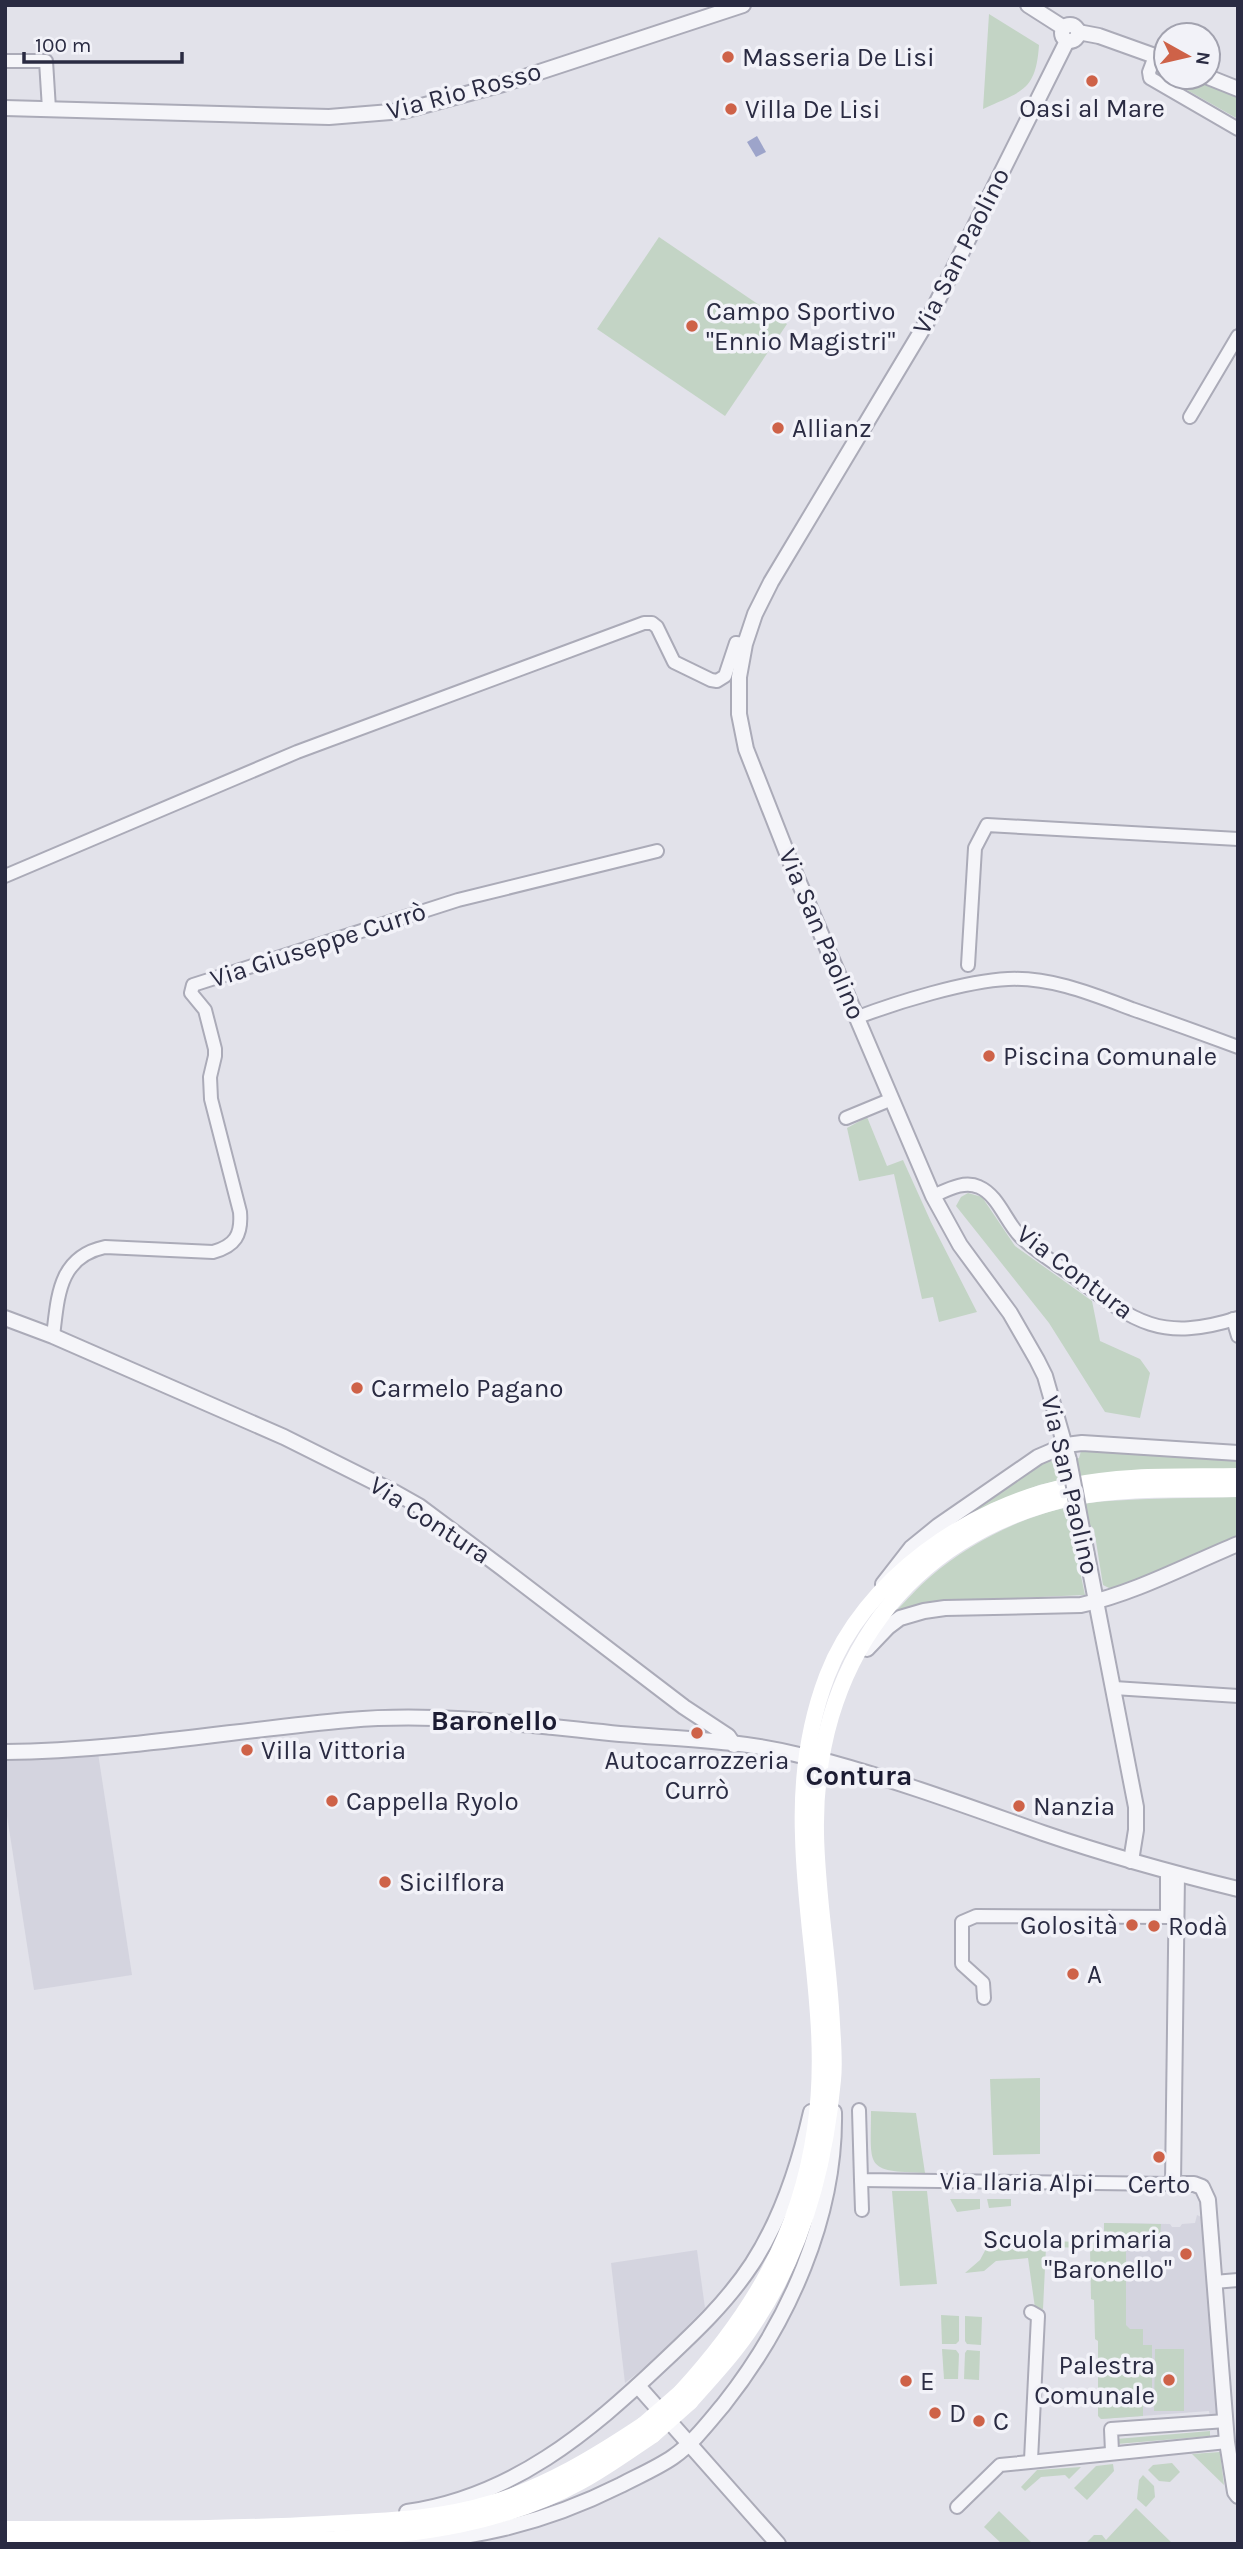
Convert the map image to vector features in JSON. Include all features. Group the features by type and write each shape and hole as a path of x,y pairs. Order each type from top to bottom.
{"main road":[{"path":"826,2077 803,1836 805,1775 810,1739 827,1675 842,1644 866,1609 902,1572 946,1538 992,1511 1071,1485 1103,1481 1238,1476"},
{"path":"5,2541 384,2537 472,2521 540,2500 578,2483 648,2430 685,2397 742,2318 769,2275 799,2201 826,2077 831,2005 816,1835 818,1777 823,1742 842,1680 867,1633 905,1588 953,1548 997,1522 1044,1505 1084,1496 1238,1489"},
{"path":"5,2529 240,2528 419,2519 492,2503 533,2488 648,2430"}],"street":[{"name":"Via Rio Rosso","path":"5,108 329,117 403,111 503,84 743,5"},
{"path":"1028,5 1070,34 1099,36 1152,55"},
{"name":"Via San Paolino","path":"1070,34 928,320 771,582 755,614 738,677 739,714 746,749 792,866 933,1196 960,1245 1024,1335 1045,1376 1066,1445 1136,1807 1136,1830 1131,1861"},
{"path":"5,61 46,61 49,109"},
{"path":"1172,91 1238,129"},
{"path":"1190,417 1238,337"},
{"path":"5,876 297,752 644,623 657,626 674,662 711,680 717,681 725,676 736,643 745,644"},
{"path":"968,965 975,848 987,825 1238,839"},
{"name":"Via Giuseppe Currò","path":"53,1336 58,1292 64,1275 83,1257 97,1249 106,1247 213,1252 238,1238 240,1212 211,1099 209,1077 215,1049 205,1010 191,993 193,985 458,900 657,851"},
{"path":"858,1017 966,985 1009,979 1032,980 1089,993 1238,1047"},
{"path":"846,1118 892,1099"},
{"name":"Via Contura","path":"933,1196 964,1185 979,1187 991,1197 1020,1236 1128,1316 1144,1323 1177,1330 1211,1326 1236,1319 1238,1336"},
{"name":"Via Contura","path":"5,1318 53,1336 284,1437 397,1493 419,1506 684,1707 728,1736 734,1745"},
{"path":"866,1609 890,1572 911,1548 938,1526 1038,1457 1066,1445 1082,1443 1238,1453"},
{"path":"842,1680 881,1633 900,1618 910,1614 945,1608 1081,1605 1097,1602 1238,1544"},
{"path":"1114,1688 1238,1696"},
{"path":"5,1752 185,1739 351,1720 414,1717 734,1745 799,1755"},
{"path":"830,1762 930,1792 1131,1861 1238,1889"},
{"path":"1172,1873 1173,2184 1194,2184 1206,2192 1227,2442 1235,2492 1238,2496"},
{"path":"984,1998 983,1983 962,1964 962,1922 976,1916 1171,1917"},
{"path":"334,2524 418,2511 486,2491 524,2473 583,2433 638,2386 721,2305 751,2265 771,2232 786,2198 826,2077"},
{"path":"382,2544 462,2538 549,2516 634,2479 671,2458 689,2443 741,2383 770,2337 794,2291 810,2248 829,2172 834,2130 826,2077"},
{"path":"859,2110 862,2210"},
{"name":"Via Ilaria Alpi","path":"861,2180 1173,2184"},
{"path":"1214,2282 1238,2280"},
{"path":"1031,2312 1038,2316 1031,2460"},
{"path":"638,2386 778,2544"},
{"path":"1112,2452 1111,2429 1226,2421"},
{"path":"957,2507 1000,2465 1227,2442"},
{"path":"241,2540 292,2544"}],"shaded area":[{"path":"98,1753 132,1975 34,1990 5,1803 5,1760"},
{"path":"1197,2215 1201,2217 1217,2416 1210,2417 1209,2411 1101,2419 1104,2223 1170,2224 1172,2227 1180,2227 1182,2224 1195,2223"},
{"path":"697,2250 705,2308 655,2359 625,2383 611,2263"}],"green space":[{"path":"989,14 1039,45 1034,72 1024,88 983,109"},
{"path":"1222,90 1238,96 1238,119 1189,91"},
{"name":"Campo Sportivo \"Ennio Magistri\"","path":"659,237 787,324 725,416 597,329"},
{"path":"867,1117 887,1166 903,1160 977,1312 939,1322 933,1297 922,1299 894,1174 859,1181 847,1128"},
{"path":"968,1193 982,1197 1015,1246 1092,1301 1100,1341 1140,1359 1150,1373 1140,1418 1105,1412 1049,1323 956,1206 961,1197"},
{"path":"1081,1451 1238,1460 1238,1470 1070,1478 1039,1485 990,1504 930,1537 1036,1463 1054,1457 1058,1463 1079,1458"},
{"path":"1238,1497 1238,1539 1113,1590 1103,1585 1094,1529 1091,1526 1073,1529 1072,1533 1085,1595 930,1602 896,1611 949,1562 991,1536 1037,1516 1109,1501"},
{"path":"1040,2078 1040,2154 993,2155 990,2079"},
{"path":"871,2111 916,2113 925,2173 881,2168 875,2163 871,2144"},
{"path":"892,2191 927,2191 937,2284 900,2286"},
{"path":"950,2199 980,2199 980,2209 957,2212"},
{"path":"987,2199 1011,2199 1011,2206 989,2208"},
{"path":"1104,2223 1161,2224 1160,2239 1126,2240 1126,2325 1130,2329 1143,2329 1143,2345 1152,2345 1152,2397 1143,2398 1143,2416 1101,2419 1098,2416 1098,2341 1095,2339 1094,2300 1091,2299 1090,2248 1046,2247 1043,2309 1035,2308 1028,2258 996,2261 984,2271 965,2273 980,2260 988,2245 1052,2241 1104,2243"},
{"path":"941,2315 959,2316 959,2341 956,2344 942,2344"},
{"path":"965,2316 982,2317 981,2345 967,2344 965,2341"},
{"path":"942,2349 956,2350 959,2354 958,2379 944,2379"},
{"name":"Palestra Comunale","path":"1155,2349 1184,2349 1184,2411 1154,2411"},
{"path":"967,2350 980,2351 979,2380 964,2379"},
{"path":"1210,2431 1210,2436 1117,2444 1116,2439"},
{"path":"1220,2452 1224,2485 1192,2454"},
{"path":"1172,2463 1180,2472 1170,2482 1159,2481 1148,2470 1153,2465"},
{"path":"1113,2464 1114,2471 1087,2500 1074,2488 1096,2466"},
{"path":"1081,2467 1069,2479 1065,2475 1041,2477 1025,2491 1021,2487 1037,2470"},
{"path":"1143,2475 1154,2486 1155,2497 1146,2507 1137,2499 1139,2480"},
{"path":"1136,2508 1173,2544 1085,2544 1094,2535 1102,2535 1106,2540"},
{"path":"999,2511 1033,2544 1002,2544 984,2527"}],"water":[{"path":"757,136 766,152 756,157 747,142"}],"place":[{"name":"Masseria De Lisi","path":"728,57"},
{"name":"Oasi al Mare","path":"1092,81"},
{"name":"Villa De Lisi","path":"731,109"},
{"name":"Campo Sportivo \"Ennio Magistri\"","path":"692,326"},
{"name":"Allianz","path":"778,428"},
{"name":"Piscina Comunale","path":"989,1056"},
{"name":"Carmelo Pagano","path":"357,1388"},
{"name":"Autocarrozzeria Currò","path":"697,1733"},
{"name":"Villa Vittoria","path":"247,1750"},
{"name":"Cappella Ryolo","path":"332,1801"},
{"name":"Nanzia","path":"1019,1806"},
{"name":"Sicilflora","path":"385,1882"},
{"name":"Golosità","path":"1132,1925"},
{"name":"Rodà","path":"1154,1926"},
{"name":"A","path":"1073,1974"},
{"name":"Certo","path":"1159,2157"},
{"name":"Scuola primaria \"Baronello\"","path":"1186,2254"},
{"name":"Palestra Comunale","path":"1169,2380"},
{"name":"E","path":"906,2381"},
{"name":"D","path":"935,2413"},
{"name":"C","path":"979,2421"}],"district":[{"name":"Baronello","path":"494,1720"},
{"name":"Contura","path":"859,1775"}]}
